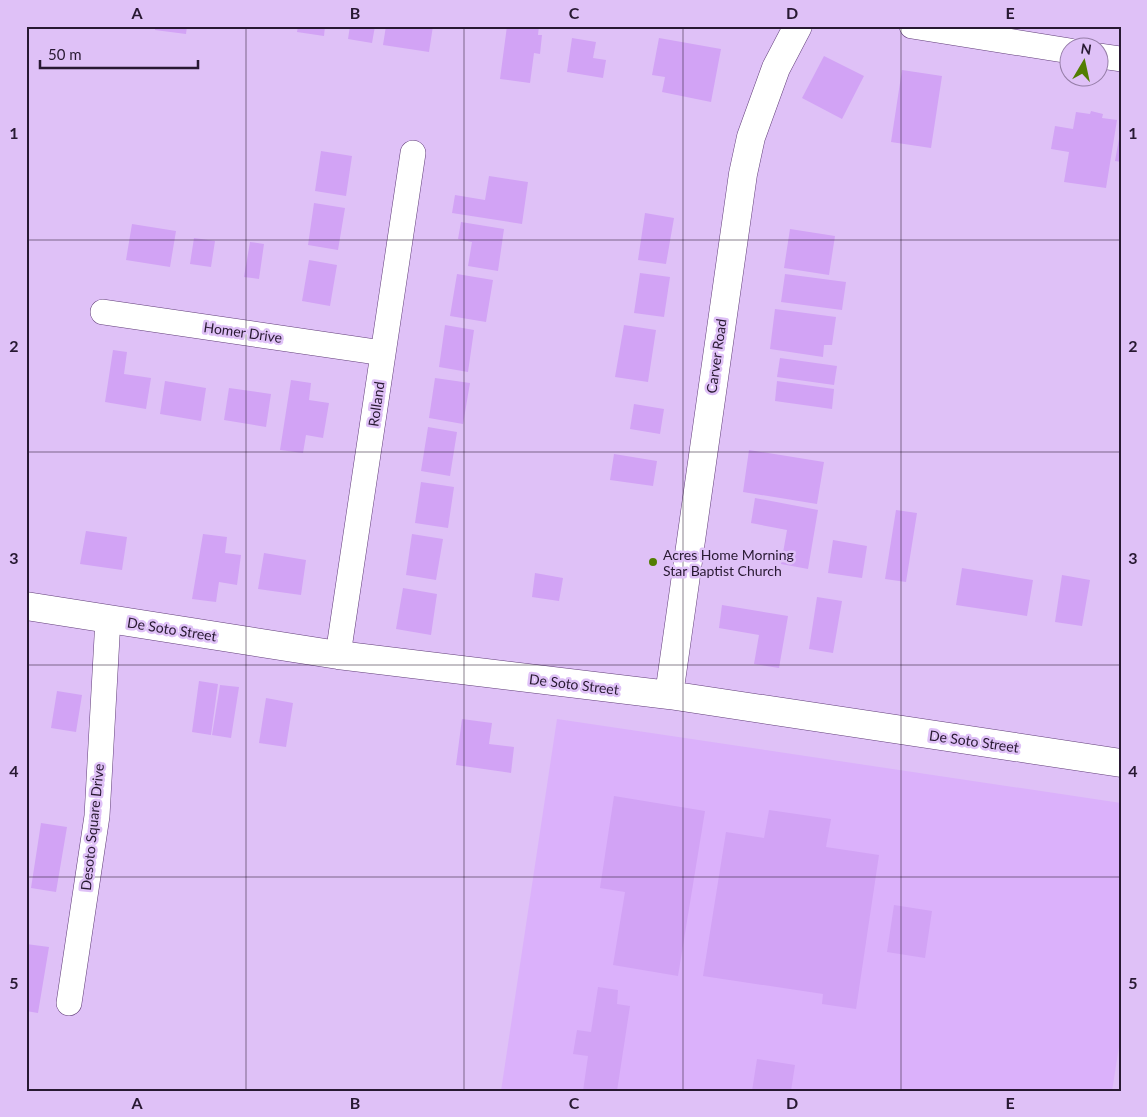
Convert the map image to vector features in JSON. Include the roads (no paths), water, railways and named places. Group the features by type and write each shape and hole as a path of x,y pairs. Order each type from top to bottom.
{"street":[{"name":"Carver Road","path":"669,695 743,174 751,137 776,68 798,26"},
{"path":"912,26 1060,49"},
{"name":"Rolland","path":"338,655 413,152"},
{"name":"Homer Drive","path":"104,312 383,353"},
{"name":"De Soto Street","path":"26,606 338,655 669,695 1121,763"},
{"name":"Desoto Square Drive","path":"69,1003 96,816 108,619"}],"place":[{"name":"Acres Home Morning Star Baptist Church","path":"653,562"}]}
